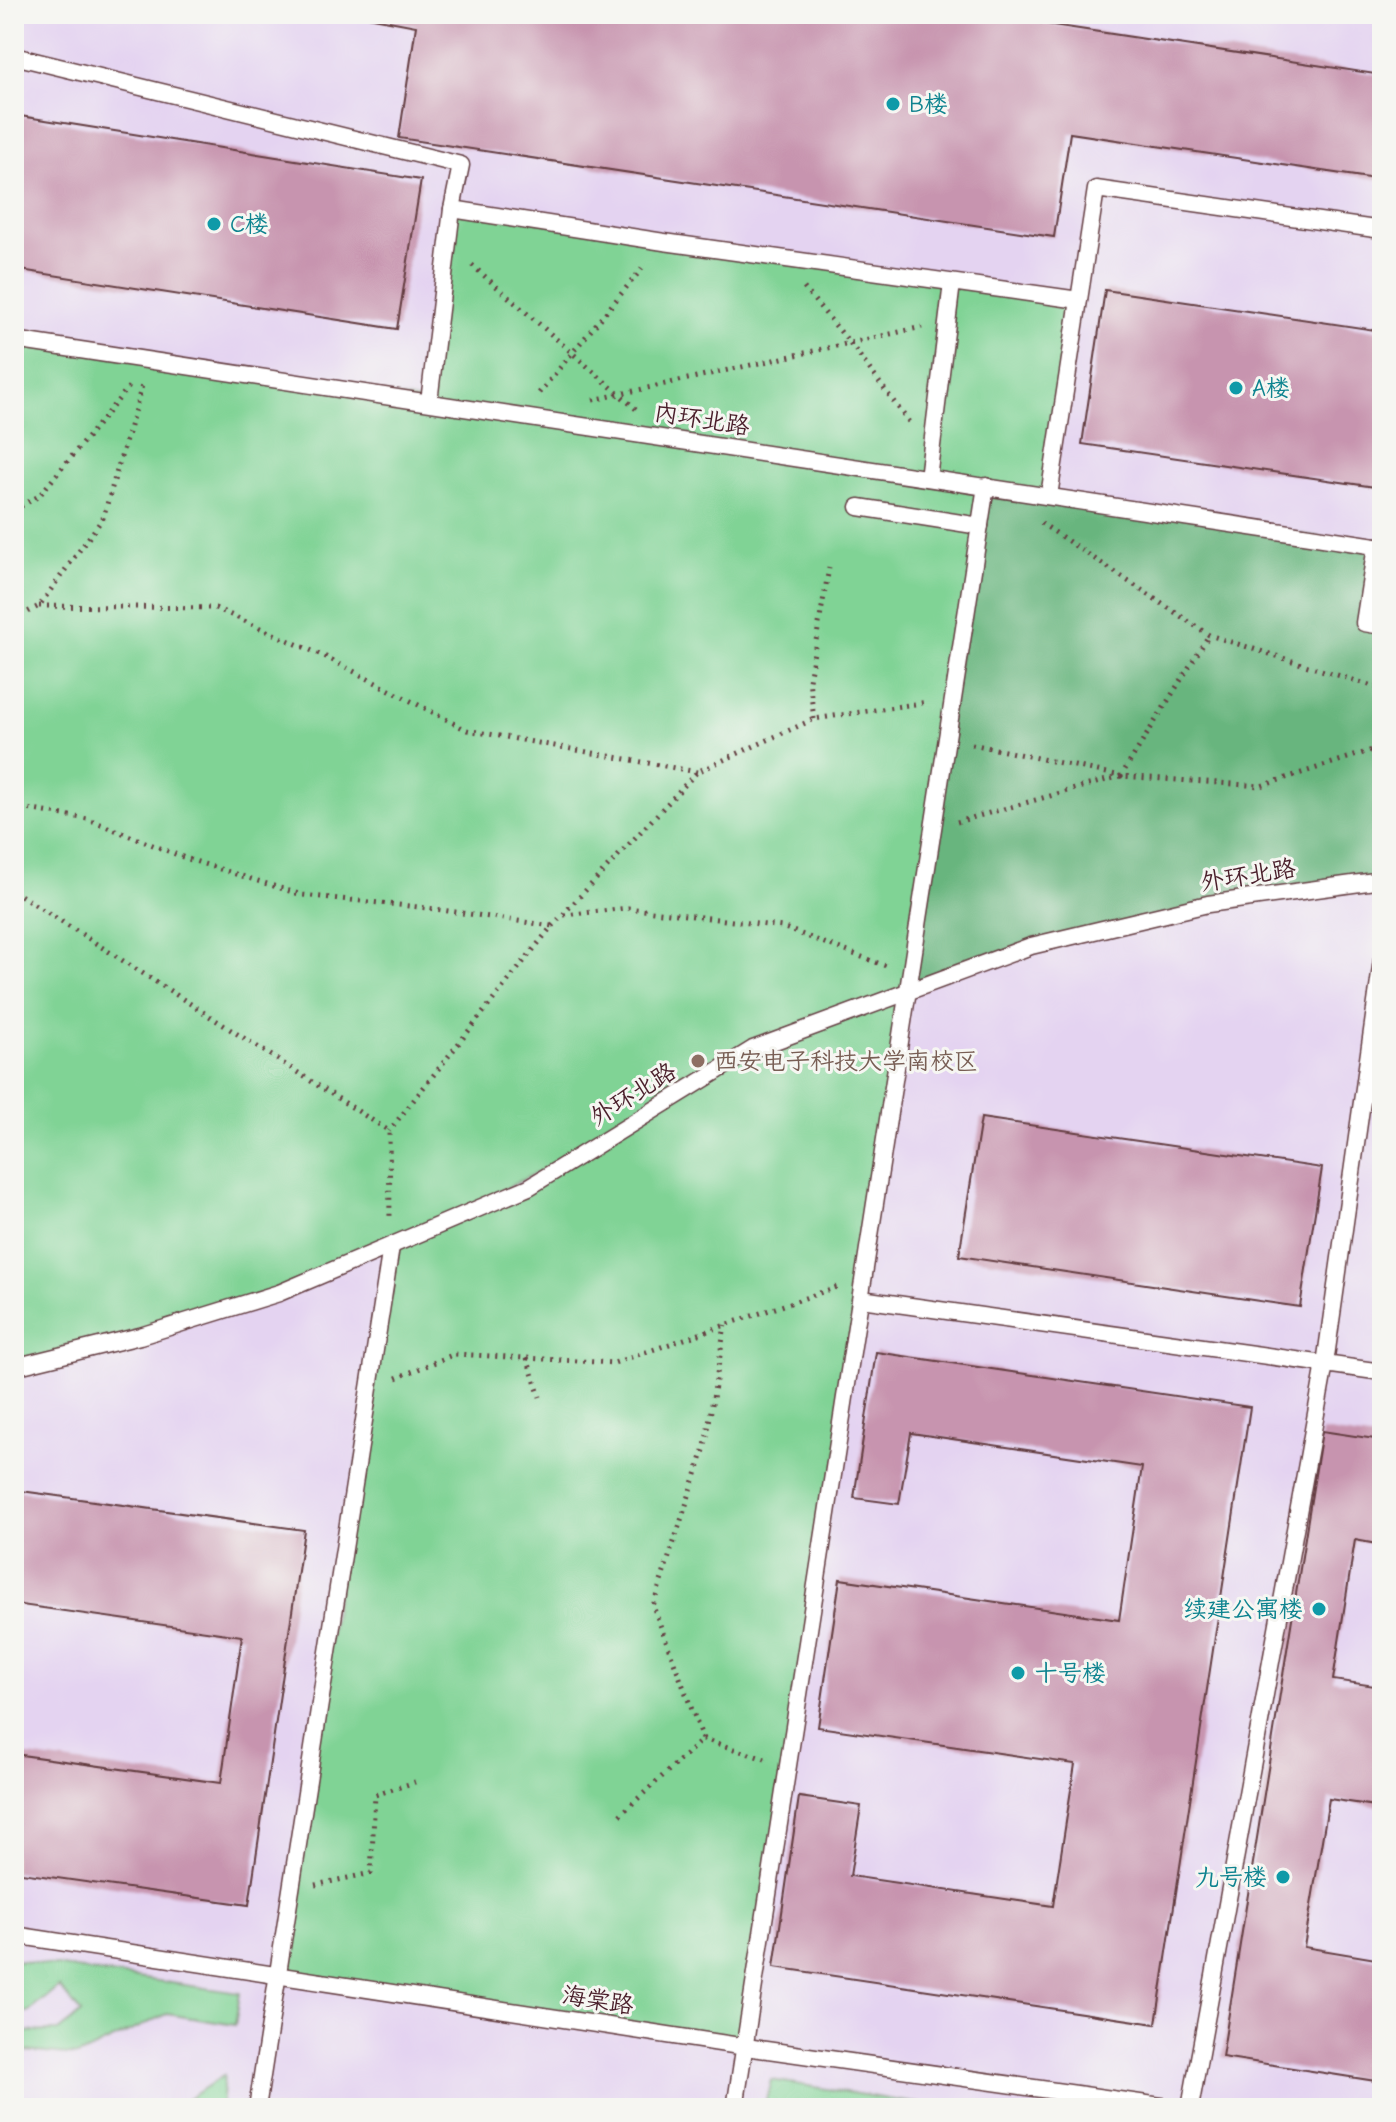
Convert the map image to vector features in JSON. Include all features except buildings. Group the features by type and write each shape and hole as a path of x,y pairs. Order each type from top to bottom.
{"lane":[{"path":"14,56 461,165 447,244 429,402"},
{"path":"1049,496 1096,189 1382,230"},
{"path":"452,209 779,259 1079,300"},
{"path":"928,478 952,283"},
{"name":"内环北路","path":"14,340 1379,546"},
{"path":"735,2108 986,486"},
{"path":"859,507 980,526"},
{"path":"1379,546 1364,623 1382,626"},
{"name":"外环北路","path":"14,1367 140,1336 279,1293 391,1247 529,1187 753,1049 1045,942 1208,904 1382,880"},
{"path":"1190,2108 1325,1364 1382,960"},
{"path":"257,2108 391,1247"},
{"path":"861,1299 1382,1372"},
{"name":"海棠路","path":"14,1935 746,2047 1175,2108"}],"path":[{"path":"520,416 664,242"},
{"path":"447,244 670,438"},
{"path":"779,259 850,343 931,452"},
{"path":"591,401 947,322"},
{"path":"14,510 39,496 149,361"},
{"path":"14,619 39,606 103,518 149,361"},
{"path":"1039,521 1209,635 1382,689"},
{"path":"814,719 809,680 829,568"},
{"path":"39,606 215,608 326,657 467,730 697,772"},
{"path":"933,828 1121,776 1209,635"},
{"path":"391,1247 389,1131 552,926 697,772 814,719 953,698"},
{"path":"947,739 1121,776 1261,786 1382,747"},
{"path":"14,811 21,808 88,819 185,858 302,895 428,908 552,926"},
{"path":"14,891 389,1131"},
{"path":"563,915 628,908 782,927 909,975"},
{"path":"369,1389 455,1354 614,1363 864,1278"},
{"path":"703,1739 653,1606 705,1447 725,1325"},
{"path":"527,1358 540,1397"},
{"path":"703,1739 789,1766"},
{"path":"620,1815 703,1739"},
{"path":"291,1891 371,1873 375,1795 415,1782"}],"shaded area":[{"name":"西安电子科技大学南校区","path":"14,14 1382,14 1382,2108 14,2108"}],"green space":[{"path":"452,209 1079,300 1049,496 987,486 746,2047 278,1975 390,1247 279,1293 14,1367 14,342 429,402","holes":["602,1140 529,1187 409,1237"]},
{"path":"986,486 1376,546 1364,623 1382,626 1382,880 1208,904 1031,946 906,993"},
{"path":"14,1960 240,1993 235,2025 167,2014 78,2056 14,2050 14,2032 58,2031 81,2013 59,1987 28,2012 14,2012"},
{"path":"224,2075 221,2108 175,2108"},
{"path":"771,2080 944,2108 764,2108"}],"place":[{"name":"B楼","path":"893,104"},
{"name":"C楼","path":"214,224"},
{"name":"A楼","path":"1236,388"},
{"name":"西安电子科技大学南校区","path":"698,1061"},
{"name":"续建公寓楼","path":"1319,1609"},
{"name":"十号楼","path":"1018,1673"},
{"name":"九号楼","path":"1283,1877"}]}
